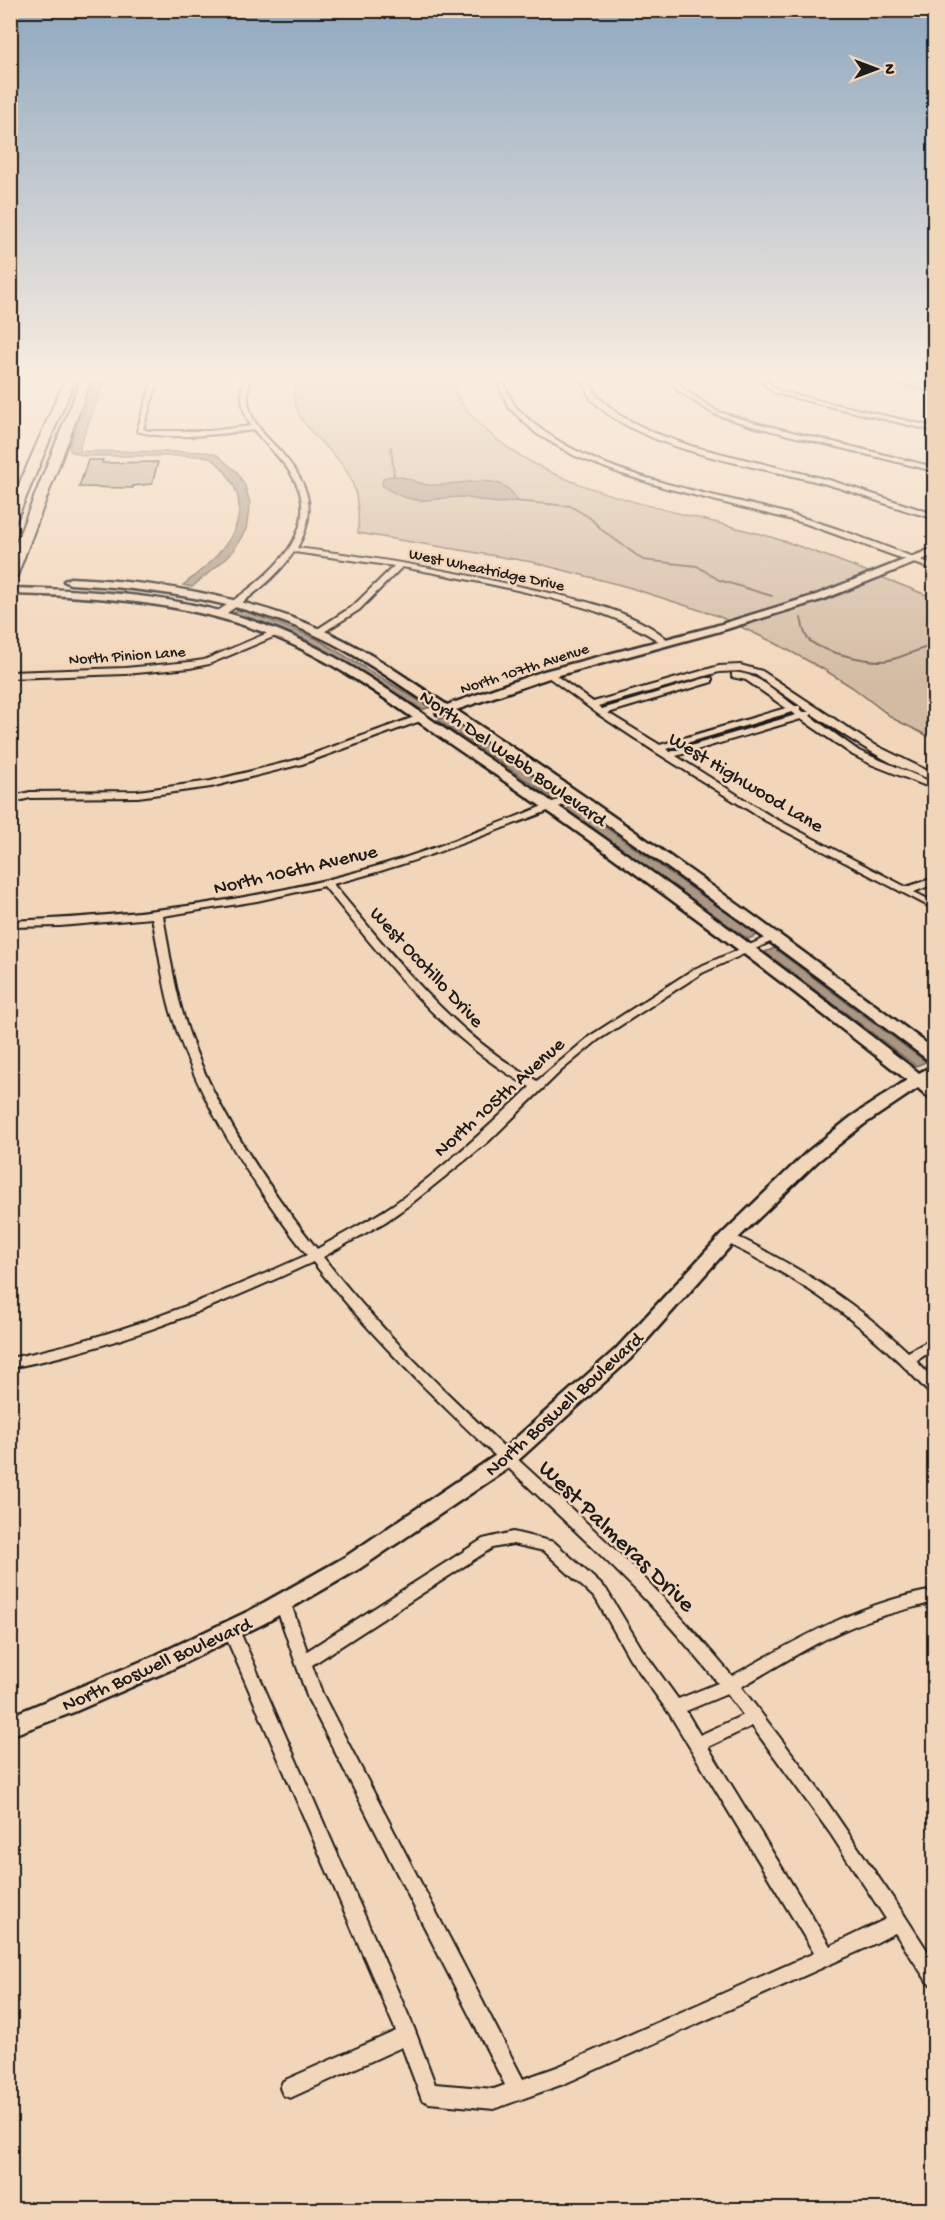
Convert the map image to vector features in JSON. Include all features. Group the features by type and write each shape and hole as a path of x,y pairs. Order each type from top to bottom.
{"main road":[{"path":"10,521 29,479"},
{"path":"10,576 48,479"},
{"path":"24,491 43,491"}],"street":[{"path":"218,615 265,581 292,550 304,524 306,513 304,494 296,479"},
{"path":"645,479 687,493 788,516 934,568"},
{"path":"809,479 848,488 934,516"},
{"name":"West Wheatridge Drive","path":"292,550 400,565 500,583 598,608 638,623 666,642"},
{"name":"North 107th Avenue","path":"11,800 30,795 138,794 211,784 270,771 548,674 820,597 934,551"},
{"path":"319,632 356,608 400,565"},
{"name":"North Del Webb Boulevard","path":"10,581 128,584 167,589 236,603 319,632 448,708 774,938 934,1056"},
{"path":"57,592 80,589 116,591 128,584"},
{"path":"161,602 159,597 167,589"},
{"name":"North Del Webb Boulevard","path":"10,591 57,592 161,602 218,615 275,633 338,664 550,807 926,1075 934,1093"},
{"name":"North Pinion Lane","path":"10,675 125,671 190,665 206,662 275,633"},
{"path":"591,705 718,669 729,668 759,673 874,750 934,777"},
{"name":"West Highwood Lane","path":"548,674 601,712 769,819 934,906"},
{"path":"601,712 725,675 749,678 856,753 934,786"},
{"path":"657,748 807,705"},
{"path":"668,755 816,712"},
{"name":"North 106th Avenue","path":"10,924 63,924 157,914 268,897 327,883 420,856 577,797"},
{"path":"906,891 934,881"},
{"name":"West Ocotillo Drive","path":"327,883 444,1018 513,1075 537,1086"},
{"path":"923,900 934,896"},
{"name":"West Palmeras Drive","path":"157,914 180,1022 195,1063 211,1096 254,1169 315,1256 377,1331 449,1406 628,1572 730,1685 832,1821 934,1977"},
{"name":"North 105th Avenue","path":"10,1363 51,1355 149,1324 239,1291 315,1256 380,1219 408,1200 484,1139 537,1086 594,1038 698,971 774,938"},
{"name":"North Boswell Boulevard","path":"10,1726 128,1678 283,1603 352,1563 506,1459 623,1354 728,1238 812,1156 857,1121 926,1075"},
{"path":"728,1238 766,1256 820,1288 908,1359 934,1389"},
{"path":"908,1359 934,1343"},
{"path":"303,1662 488,1543 513,1538 549,1546 601,1594 636,1654 675,1708 826,1956"},
{"path":"675,1708 730,1685 820,1635 854,1619 896,1605 934,1596"},
{"path":"283,1603 314,1694 518,2090"},
{"path":"231,1630 407,2035 429,2093 494,2099 559,2076 899,1922"},
{"path":"697,1744 755,1717"},
{"path":"290,2088 407,2035"}],"shaded area":[{"path":"230,479 241,479 245,486 250,503 246,529 234,550 223,561 192,587 183,585 220,552 236,525 239,511 237,495"},
{"path":"351,479 567,479 614,496 777,539 857,567 934,598 934,739 894,719 852,687 823,669 718,616 628,587 532,562 358,533 357,504"},
{"path":"383,479 407,479 428,485 488,482 500,484 517,500 495,503 465,497 411,499 396,494 382,485"},
{"path":"240,609 317,639 430,707 422,710 332,653 308,641 258,621 232,614"},
{"path":"445,717 561,795 553,798 437,720"},
{"path":"576,805 758,935 748,939 567,809"},
{"path":"775,948 926,1062 916,1066 765,952"}],"building":[{"path":"82,479 153,479 152,484 133,486 133,488 79,487"}],"waterway":[{"path":"514,501 570,506 589,517 602,530 643,560 697,566 719,580 772,596"},
{"path":"801,618 804,632 809,640 825,649 860,659 889,660 934,646"}]}
